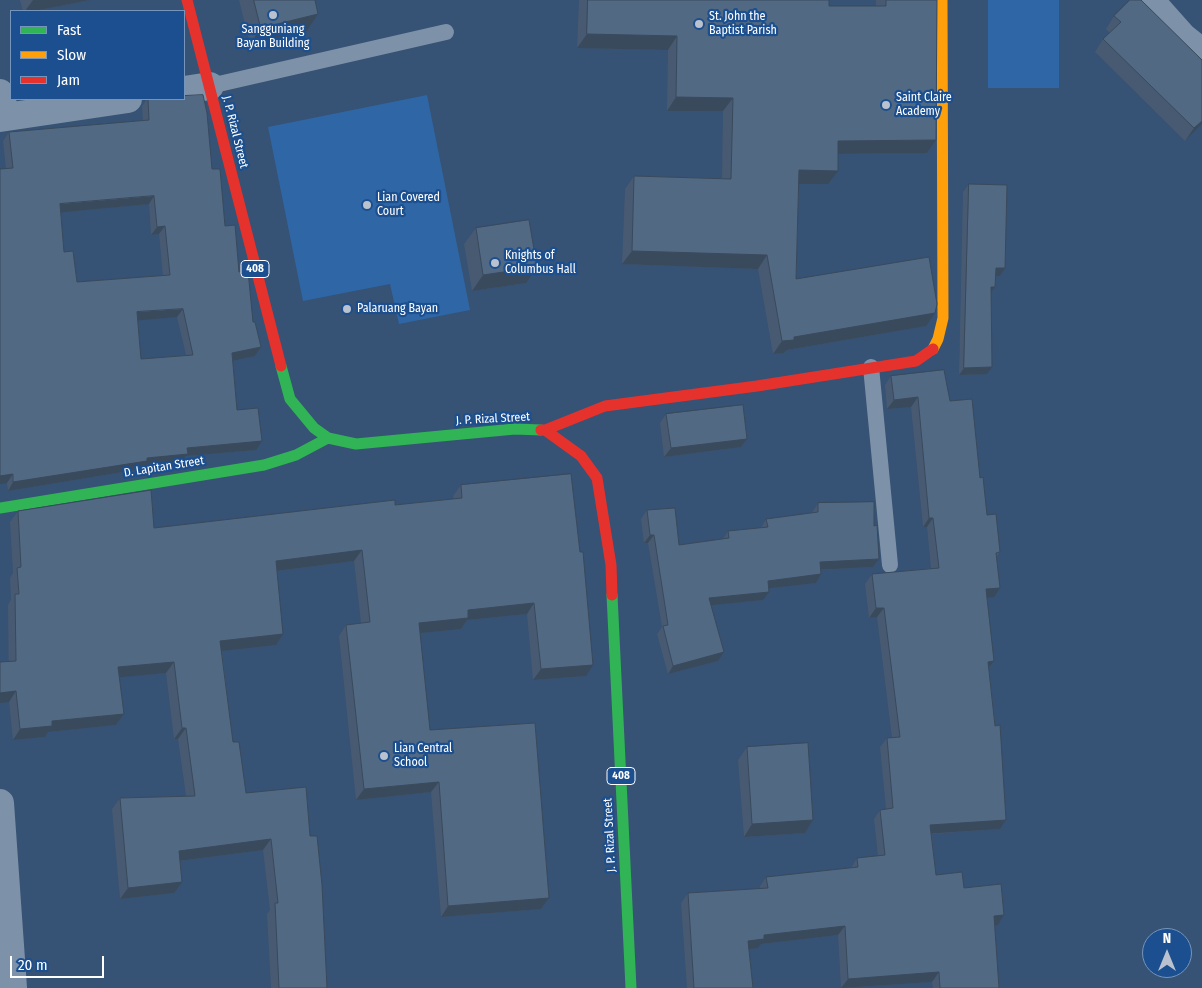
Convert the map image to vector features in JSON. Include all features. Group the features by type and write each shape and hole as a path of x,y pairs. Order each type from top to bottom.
{"main road":[{"name":"J. P. Rizal Street","path":"187,0 247,239 290,399 314,428 328,438 356,444 515,429 545,430 581,456 597,478 604,505 610,564 632,988"},
{"path":"545,430 606,406 757,386 916,361 929,354 939,342 943,318 942,0"},
{"name":"D. Lapitan Street","path":"0,508 264,465 296,455 328,438"}],"street":[{"path":"1150,0 1183,37 1202,52"},
{"path":"185,90 210,86"},
{"path":"2,110 117,100"},
{"path":"0,817 13,988"}],"lane":[{"path":"210,86 446,32"},
{"path":"871,367 890,565"}],"shaded area":[{"path":"988,0 1059,0 1059,88 988,88"},
{"name":"Lian Covered Court","path":"427,95 470,310 399,324 390,284 303,301 268,127"}],"building":[{"path":"254,0 315,0 318,14 261,28"},
{"path":"588,0 829,0 829,6 886,6 886,0 937,0 936,140 838,141 838,171 799,170 796,279 929,257 937,304 935,313 794,337 794,340 782,341 767,255 632,251 634,176 731,179 733,98 676,97 677,36 587,34"},
{"path":"1130,0 1141,0 1202,60 1202,121 1194,128 1103,39 1121,22 1114,16"},
{"path":"203,95 207,113 212,169 220,169 225,226 235,225 239,272 248,271 253,322 255,322 261,347 232,353 237,410 258,408 262,441 187,448 188,454 147,458 147,461 13,482 13,474 0,476 0,169 13,168 9,132 149,120 148,100 185,100 185,96","holes":["154,196 157,227 165,226 170,275 77,282 73,251 64,252 60,204","183,309 193,355 141,359 137,312"]},
{"path":"969,184 1007,185 1005,268 996,268 995,287 991,287 992,367 964,368"},
{"path":"529,220 537,267 483,275 476,228"},
{"path":"944,370 950,401 972,399 980,478 983,477 987,515 996,514 1000,552 996,553 1000,588 986,589 994,661 988,662 995,726 1000,725 1006,820 930,825 936,875 962,872 964,888 1001,884 1004,915 994,916 999,988 940,988 939,972 848,979 845,926 764,935 764,939 748,941 753,988 694,988 688,893 768,888 766,877 858,867 857,858 885,855 880,810 893,808 887,738 900,737 884,608 876,608 872,574 939,568 933,518 929,518 918,397 894,400 891,376"},
{"path":"743,405 747,439 671,448 666,414"},
{"path":"571,474 580,552 583,552 593,665 541,669 534,603 468,610 468,618 419,623 430,730 535,723 549,898 448,906 439,782 364,789 346,625 370,622 362,550 276,561 283,634 220,641 233,742 239,742 246,793 306,787 310,836 317,836 322,885 327,988 279,988 275,903 278,903 271,839 179,851 182,882 128,888 120,798 195,796 186,728 182,728 174,662 118,667 124,714 52,721 52,726 20,729 16,691 0,693 0,662 16,661 15,594 19,594 17,568 21,567 18,511 151,490 154,528 395,500 395,505 462,498 461,485"},
{"path":"874,502 874,526 877,525 879,559 820,562 821,574 768,581 769,592 709,598 724,652 673,666 663,626 668,625 654,535 650,535 647,510 675,508 679,545 729,538 728,531 768,527 766,519 818,512 818,503"},
{"path":"808,743 813,820 752,824 747,747"}],"traffic: fast":[{"path":"281,366 290,399 314,428 328,438 356,444 515,429 541,430"},
{"path":"0,508 264,465 296,455 328,438"},
{"path":"612,595 631,988"}],"traffic: slow":[{"path":"933,349 938,339 943,318 942,0"}],"traffic: jam":[{"path":"187,0 281,366"},
{"path":"545,430 605,406 757,386 916,361 933,349"},
{"path":"541,430 545,430 581,456 597,478 611,565 612,595"}],"place":[{"name":"Sangguniang Bayan Building","path":"273,15"},
{"name":"St. John the Baptist Parish","path":"699,24"},
{"name":"Saint Claire Academy","path":"886,105"},
{"name":"Lian Covered Court","path":"367,205"},
{"name":"Knights of Columbus Hall","path":"495,263"},
{"name":"Palaruang Bayan","path":"347,309"},
{"name":"Lian Central School","path":"384,756"}]}
